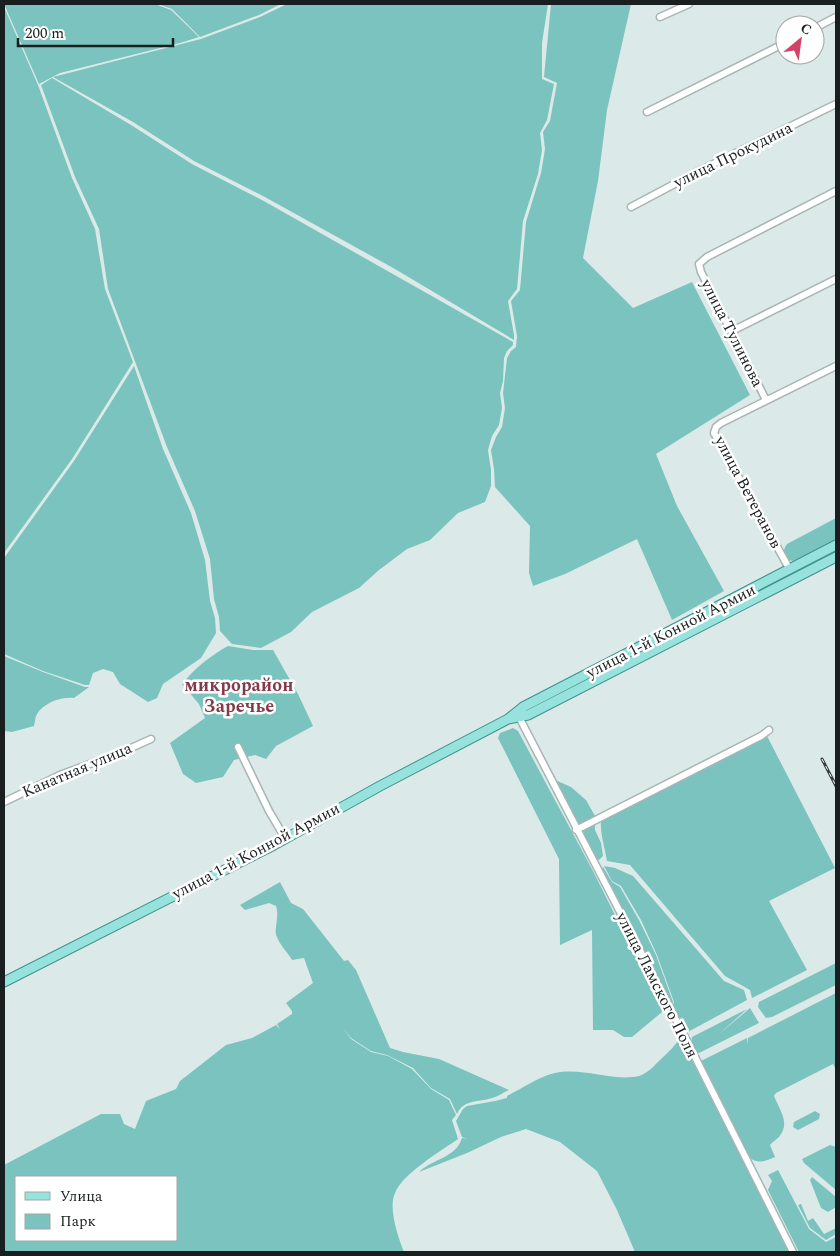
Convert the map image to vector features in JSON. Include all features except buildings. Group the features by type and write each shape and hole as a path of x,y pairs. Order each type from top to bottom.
{"main road":[{"name":"улица 1-й Конной Армии","path":"5,978 285,838 508,719 523,707 836,546"},
{"name":"улица 1-й Конной Армии","path":"508,719 528,716 836,557"},
{"path":"789,570 793,580"},
{"path":"710,610 716,620"}],"street":[{"path":"660,17 689,4"},
{"path":"646,112 775,48"},
{"name":"улица Прокудина","path":"631,207 699,171 836,104"},
{"name":"улица Тулинова","path":"766,400 701,272 700,264 707,257 836,191"},
{"path":"732,331 836,279"},
{"name":"улица Ветеранов","path":"789,570 714,433 716,427 721,423 836,366"},
{"name":"улица Ламского Поля","path":"519,717 793,1252"},
{"path":"576,830 761,736 769,730"},
{"name":"Канатная улица","path":"4,802 60,775 151,739"},
{"path":"238,747 269,811 285,838"}],"green space":[{"path":"4,4 155,4 171,10 199,37 60,73 39,84"},
{"path":"158,4 281,4 259,15 200,37 172,9"},
{"path":"287,4 548,4 542,43 542,79 554,84 547,120 540,133 542,150 538,174 523,221 517,289 508,301 514,340 395,269 263,196 194,161 133,122 53,77 201,39 260,17"},
{"path":"551,4 631,4 607,110 598,181 583,258 633,308 692,282 750,395 656,454 677,506 724,591 672,620 637,539 565,574 533,586 529,573 530,526 495,487 491,450 502,427 505,408 503,393 507,358 516,347 517,336 511,301 520,290 526,222 541,173 545,149 543,132 550,121 557,83 544,77"},
{"path":"4,7 38,85 72,178 95,229 105,289 133,362 72,459 4,553"},
{"path":"52,78 192,164 262,200 513,342 504,358 503,381 500,393 502,408 499,425 492,436 488,450 491,486 485,502 458,513 430,540 407,549 359,588 312,612 291,632 261,648 232,644 220,631 219,617 214,599 210,559 195,511 167,447 108,289 99,229 75,177 41,85"},
{"path":"134,366 163,449 191,513 205,560 216,633 201,658 163,684 157,698 148,702 120,684 113,672 103,669 93,673 89,685 85,685 43,671 4,654 4,558 74,461"},
{"path":"836,518 836,541 793,561 788,560 784,552 787,544"},
{"path":"698,621 701,623 523,712 528,707"},
{"path":"228,646 253,650 273,650 298,694 313,726 276,746 266,759 255,755 234,760 223,777 196,783 183,774 170,743 205,718 199,704 182,684 203,663"},
{"path":"4,656 43,672 89,687 74,698 59,699 48,704 36,715 34,726 12,732 4,731"},
{"path":"513,728 518,731 593,871 641,967 663,1005 662,1012 632,1037 624,1037 613,1030 593,1030 592,930 560,945 559,859 498,738 500,733"},
{"path":"767,736 835,868 769,901 807,970 752,998 750,990 725,976 630,865 607,861 601,821"},
{"path":"553,779 571,787 586,800 595,816 595,830 601,843 603,856 599,860 594,857"},
{"path":"604,866 615,868 633,876 724,981 744,990 747,1000 686,1033 672,1007 674,1002 657,955 641,920 621,886 612,881"},
{"path":"603,867 612,882 620,887 639,920 656,955 673,1002 671,1006 600,871"},
{"path":"280,882 291,903 303,909 344,961 348,960 356,970 390,1048 439,1059 509,1090 489,1099 468,1103 457,1114 450,1099 431,1088 413,1068 387,1055 371,1051 351,1038 343,1028 351,1039 371,1052 388,1056 412,1069 431,1089 449,1100 456,1115 452,1120 458,1139 432,1156 405,1178 395,1193 393,1214 404,1252 4,1252 4,1165 101,1114 120,1114 124,1124 135,1129 146,1101 176,1089 180,1081 226,1045 252,1038 276,1025 280,1029 277,1024 292,1014 286,1003 313,983 304,958 292,960 278,940 276,934 276,906 269,903 245,910 240,905"},
{"path":"836,963 836,985 772,1017 766,1018 758,1007 759,1002"},
{"path":"836,993 836,1070 833,1064 776,1093 774,1096 783,1116 784,1127 779,1137 770,1145 775,1157 762,1162 755,1161 749,1157 701,1061 747,1038 748,1044 748,1038"},
{"path":"750,1008 759,1023 699,1053 696,1052 691,1042 692,1037 747,1009 718,1035"},
{"path":"680,1037 790,1252 635,1252 617,1210 597,1171 560,1142 526,1129 501,1137 419,1172 455,1150 462,1138 467,1139 462,1137 456,1121 467,1106 507,1098 507,1096 531,1083 555,1073 576,1072 619,1077 639,1076 653,1067 674,1047"},
{"path":"815,1111 820,1114 819,1119 798,1130 793,1127 794,1122"},
{"path":"830,1145 836,1147 836,1190 804,1163 802,1159"},
{"path":"778,1170 809,1229 826,1242 836,1237 836,1252 799,1252 768,1190 772,1181 768,1175"},
{"path":"812,1177 836,1197 836,1207 828,1212 821,1208 810,1180"},
{"path":"801,1204 808,1221 813,1218 824,1234 836,1228 836,1234 826,1240 810,1228 798,1205"}],"railway":[{"path":"822,759 836,786"}],"district":[{"name":"микрорайон Заречье","path":"239,695"}]}
